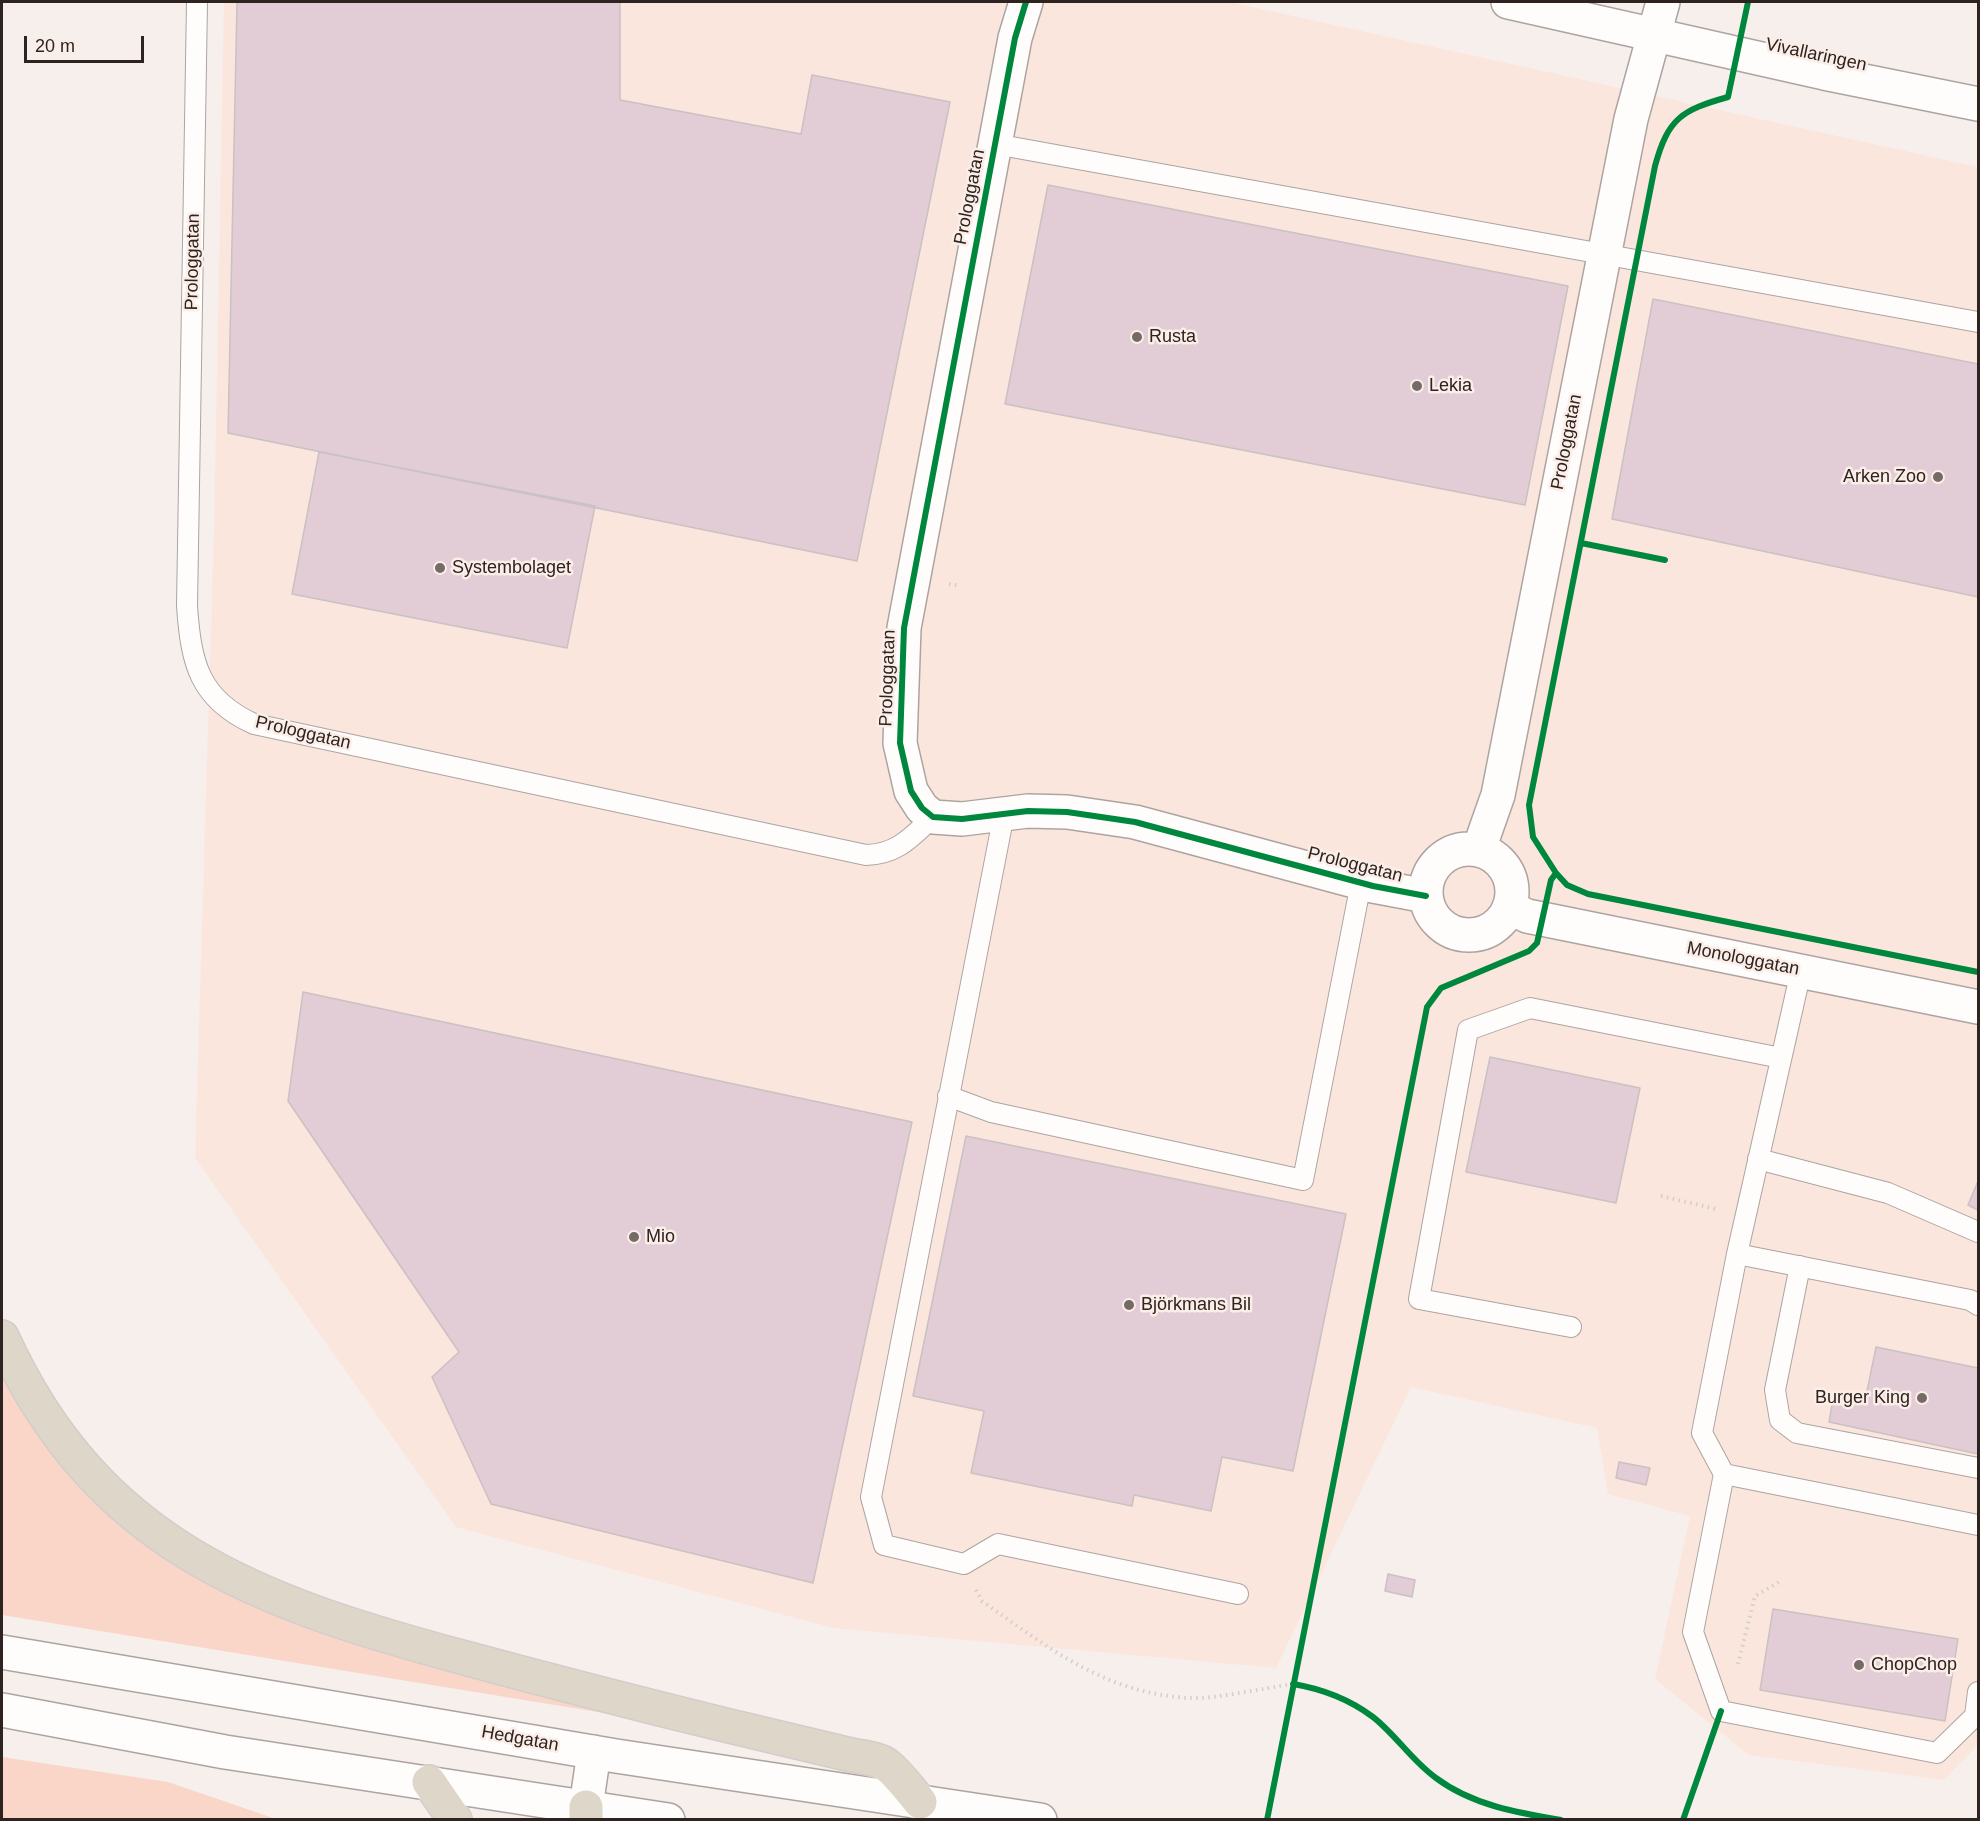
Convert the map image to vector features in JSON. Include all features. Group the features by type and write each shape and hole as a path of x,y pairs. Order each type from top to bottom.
{"highway":[{"path":"2,1337 18,1373 43,1416 71,1454 105,1490 145,1524 189,1555 239,1582 291,1606 407,1642 611,1697 886,1764 920,1802"},
{"path":"429,1782 455,1820"}],"street":[{"name":"Prologgatan","path":"1026,2 1015,38 904,628 900,743 911,791 922,808 933,817 962,819 1028,811 1067,812 1135,822 1361,883 1426,896"},
{"name":"Vivallaringen","path":"1508,2 1824,73 1978,104"},
{"name":"Prologgatan","path":"1479,849 1498,795 1631,119 1663,2"},
{"path":"1479,849 1491,854 1506,869 1513,890 1509,907 1503,919 1494,927 1481,933 1466,935 1453,932 1441,925 1432,914 1426,896 1427,881 1434,866 1442,858 1454,851 1479,849"},
{"name":"Monologgatan","path":"1509,907 1534,918 1978,1007"},
{"name":"Hedgatan","path":"2,1652 594,1752 1040,1820"},
{"path":"2,1710 225,1752 429,1782 586,1813 668,1820"},
{"path":"586,1813 594,1752"}],"lane":[{"name":"Prologgatan","path":"197,2 187,606 189,638 198,670 211,695 230,713 255,724 866,855 881,855 896,850 933,817"},
{"path":"995,144 1978,322"},
{"path":"1004,814 871,1497 884,1545 964,1563 998,1544 1238,1594"},
{"path":"948,1096 991,1112 1303,1180 1361,883"},
{"path":"1801,971 1737,1254 1702,1433 1724,1474 1693,1632 1721,1710 1937,1752 1975,1716 1978,1692"},
{"path":"1571,1327 1419,1299 1468,1030 1530,1008 1781,1058"},
{"path":"1758,1159 1888,1193 1978,1232"},
{"path":"1737,1254 1970,1300 1978,1305"},
{"path":"1800,1266 1775,1390 1780,1420 1797,1433 1978,1468"},
{"path":"1724,1474 1978,1525"}],"path":[{"path":"1661,1196 1722,1210 1748,1203"},
{"path":"964,1563 982,1601 1062,1657 1120,1686 1190,1698 1293,1684 1305,1686"},
{"path":"1721,1710 1734,1681 1755,1596 1779,1582"},
{"path":"1291,1695 1296,1672"}],"shaded area":[{"path":"224,2 1230,2 1978,167 1978,1745 1944,1780 1749,1755 1655,1679 1690,1516 1608,1494 1597,1428 1411,1387 1276,1668 833,1628 456,1527 195,1158 214,530"},
{"path":"2,1374 17,1404 77,1484 162,1554 653,1721 2,1615"},
{"path":"2,1757 168,1782 276,1819 2,1819"}],"building":[{"path":"237,2 620,2 620,100 801,134 812,75 950,102 857,561 228,433"},
{"path":"1048,185 1568,286 1525,505 1005,404"},
{"path":"1653,299 1978,364 1978,597 1612,519"},
{"name":"Systembolaget","path":"319,452 595,506 567,648 292,594"},
{"name":"Mio","path":"303,992 912,1122 813,1583 491,1504 432,1377 459,1352 288,1101"},
{"path":"1490,1057 1640,1088 1616,1203 1466,1172"},
{"name":"Björkmans Bil","path":"966,1136 1346,1214 1293,1471 1222,1457 1211,1511 1134,1495 1132,1506 971,1473 984,1411 913,1396"},
{"path":"1978,1181 1978,1210 1968,1205"},
{"name":"Burger King","path":"1876,1347 1978,1368 1978,1454 1829,1422 1834,1394 1865,1401"},
{"path":"1619,1462 1650,1468 1646,1485 1616,1478"},
{"path":"1388,1574 1415,1580 1412,1597 1385,1591"},
{"name":"ChopChop","path":"1773,1609 1958,1639 1945,1721 1760,1690"}],"cycle path":[{"path":"1026,2 1015,38 904,628 900,743 911,791 922,808 933,817 962,819 1028,811 1067,812 1135,822 1373,886 1426,896"},
{"path":"1267,1820 1427,1007 1441,988 1529,951 1537,943 1551,880 1556,873 1533,837 1529,805 1655,166 1665,137 1679,118 1699,107 1728,97 1748,2"},
{"path":"1581,543 1665,560"},
{"path":"1556,873 1567,885 1588,894 1978,972"},
{"path":"1293,1684 1315,1689 1355,1705 1381,1724 1427,1771 1465,1795 1512,1811 1561,1820"},
{"path":"1683,1820 1721,1711"}],"place":[{"name":"Rusta","path":"1137,337"},
{"name":"Lekia","path":"1417,386"},
{"name":"Arken Zoo","path":"1938,477"},
{"name":"Systembolaget","path":"440,568"},
{"name":"Mio","path":"634,1237"},
{"name":"Björkmans Bil","path":"1129,1305"},
{"name":"Burger King","path":"1922,1398"},
{"name":"ChopChop","path":"1859,1665"}]}
